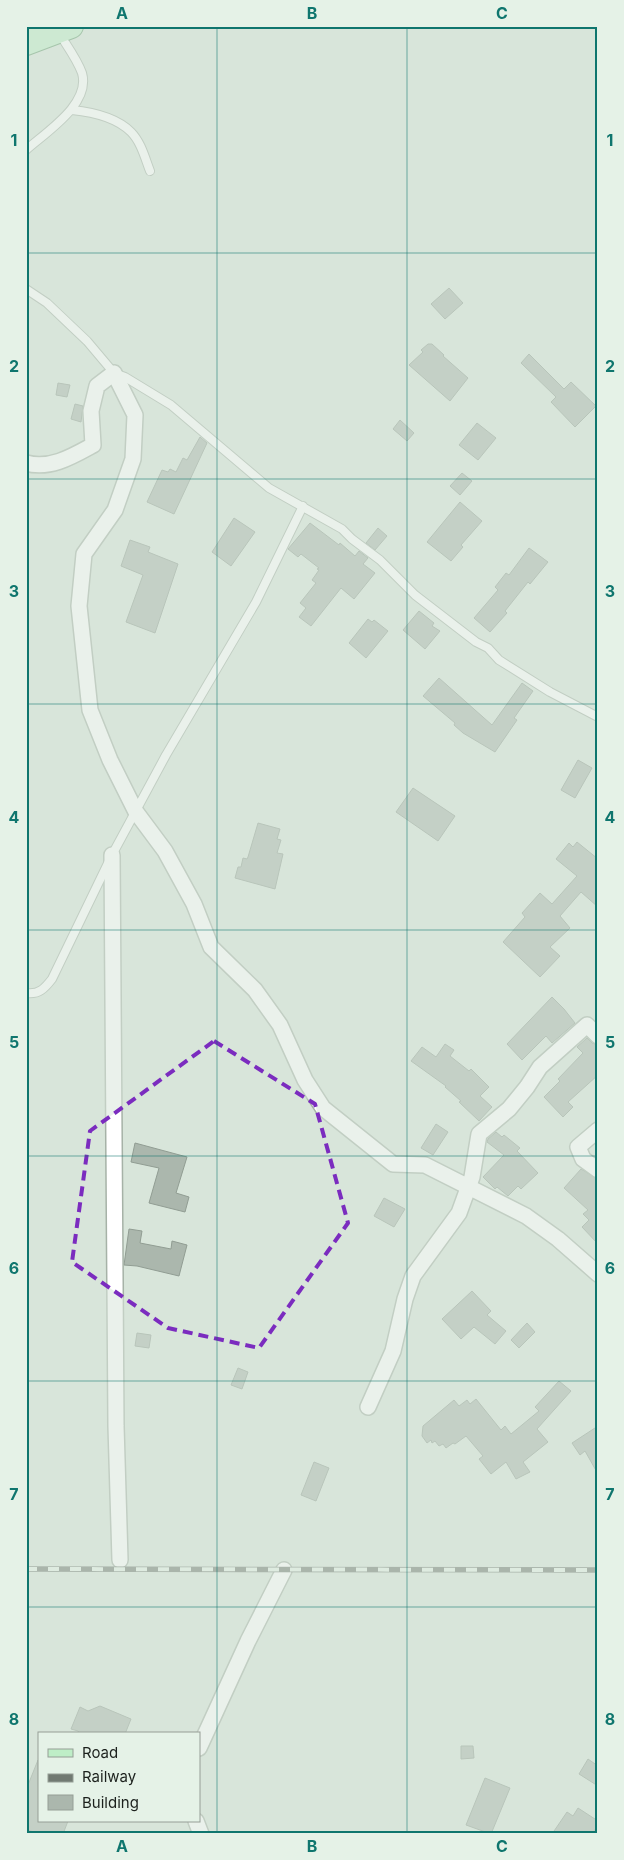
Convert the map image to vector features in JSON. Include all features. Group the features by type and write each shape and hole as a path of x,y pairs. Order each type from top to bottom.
{"main road":[{"path":"26,43 64,29"}],"street":[{"path":"26,464 34,466 62,461 93,445 91,411 96,386 114,373 135,415 133,459 115,510 84,554 78,606 90,710 110,760 136,812 169,858 194,904 211,946 255,990 280,1025 305,1080 323,1108 393,1164 425,1165 526,1216 558,1239 598,1274"},
{"path":"112,855 116,1416 120,1560"},
{"path":"368,1407 393,1351 405,1299 413,1276 459,1213 472,1177 479,1134 509,1109 540,1067 587,1025 598,1036"},
{"path":"598,1130 578,1147 583,1159 598,1170"},
{"path":"200,1746 248,1641 284,1570"},
{"path":"196,1822 201,1834"}],"lane":[{"path":"26,150 72,110 83,86 79,66 64,29"},
{"path":"72,110 92,112 130,131 139,144 150,171"},
{"path":"26,289 47,303 87,341 114,373 125,377 171,405 269,488 342,529 380,560 415,595 476,642 488,648 499,660 550,692 598,717"},
{"path":"26,993 37,992 43,989 52,979 112,855 208,683 256,602 303,506"}],"highlighted area":[{"path":"214,1041 315,1104 348,1223 259,1348 168,1328 72,1262 90,1131"}],"building":[{"path":"449,288 463,303 445,319 431,304"},
{"path":"428,344 432,344 468,378 450,401 409,365 423,352 421,350"},
{"path":"529,354 564,389 571,382 596,406 575,427 551,402 556,397 521,363"},
{"path":"58,383 70,385 67,397 56,395"},
{"path":"75,404 83,406 81,422 71,419"},
{"path":"400,420 414,433 407,441 393,429"},
{"path":"477,423 496,438 478,460 459,445"},
{"path":"200,437 207,443 174,514 147,502 162,470 168,472 170,469 176,472 183,458 187,460"},
{"path":"462,473 472,481 460,495 450,486"},
{"path":"460,502 482,521 461,545 463,547 451,561 427,542"},
{"path":"234,518 255,532 231,566 212,552"},
{"path":"310,523 339,545 340,543 355,556 359,551 368,558 363,564 375,573 354,599 341,588 311,626 299,617 306,608 300,603 316,583 312,580 319,568 301,554 298,557 288,549"},
{"path":"378,528 387,536 375,550 366,543"},
{"path":"130,540 150,547 148,552 178,564 155,633 126,622 143,575 121,566"},
{"path":"529,548 548,562 530,584 528,582 505,611 507,613 490,632 474,618 498,590 495,587 506,573 509,575"},
{"path":"419,611 434,623 432,626 440,631 425,649 403,630"},
{"path":"368,619 372,622 374,620 388,631 366,658 349,643"},
{"path":"439,678 492,725 522,683 533,691 514,718 517,720 495,752 463,733 454,725 455,723 423,696"},
{"path":"578,760 592,768 575,798 561,790"},
{"path":"413,788 455,816 438,841 396,812"},
{"path":"258,823 280,829 277,839 281,840 277,853 283,854 275,889 235,878 243,858 247,859 248,857"},
{"path":"577,842 598,859 598,907 581,892 560,916 570,928 550,947 560,956 540,977 503,942 525,917 522,913 540,893 552,904 577,876 556,859 569,843 573,847"},
{"path":"552,997 575,1023 552,1043 546,1036 522,1060 507,1044"},
{"path":"587,1038 592,1043 598,1045 598,1075 568,1102 573,1107 563,1117 544,1097 583,1053 577,1047"},
{"path":"445,1044 454,1050 450,1056 469,1071 471,1069 489,1087 480,1096 492,1107 479,1121 459,1102 461,1101 446,1086 411,1061 422,1047 436,1057"},
{"path":"436,1124 448,1132 433,1155 421,1148"},
{"path":"496,1132 502,1137 504,1135 520,1148 517,1151 538,1173 521,1189 518,1186 508,1196 497,1187 495,1189 483,1177 504,1155 487,1142"},
{"path":"135,1143 187,1157 176,1193 189,1197 185,1212 149,1203 159,1168 131,1162"},
{"path":"581,1169 598,1179 598,1244 582,1227 589,1220 583,1214 588,1210 564,1188"},
{"path":"384,1198 405,1209 394,1227 374,1216"},
{"path":"129,1229 142,1231 140,1243 171,1249 172,1241 187,1245 179,1276 137,1266 124,1265"},
{"path":"472,1291 491,1311 487,1315 506,1331 495,1344 474,1327 461,1339 442,1319"},
{"path":"527,1323 535,1332 519,1348 511,1340"},
{"path":"137,1333 151,1335 149,1348 135,1346"},
{"path":"238,1368 248,1372 242,1389 231,1385"},
{"path":"559,1381 571,1391 537,1429 548,1442 523,1462 530,1472 516,1479 506,1462 491,1474 479,1459 483,1456 466,1436 446,1448 443,1444 439,1446 435,1441 432,1443 431,1440 427,1443 422,1436 423,1426 454,1400 459,1406 467,1400 470,1404 476,1399 501,1430 505,1426 511,1434 539,1411 535,1407"},
{"path":"598,1426 598,1474 585,1451 580,1455 572,1443"},
{"path":"314,1462 329,1468 316,1501 301,1495"},
{"path":"100,1706 131,1719 126,1732 79,1732 71,1729 80,1707 88,1711"},
{"path":"461,1746 473,1746 474,1758 461,1759"},
{"path":"588,1759 598,1766 598,1786 579,1774"},
{"path":"38,1760 38,1822 68,1822 63,1834 38,1834 26,1829 26,1790"},
{"path":"485,1778 510,1788 491,1834 466,1825"},
{"path":"578,1808 598,1821 598,1825 592,1834 552,1834 567,1812 573,1816"}],"railway":[{"path":"26,1569 598,1570"}]}
